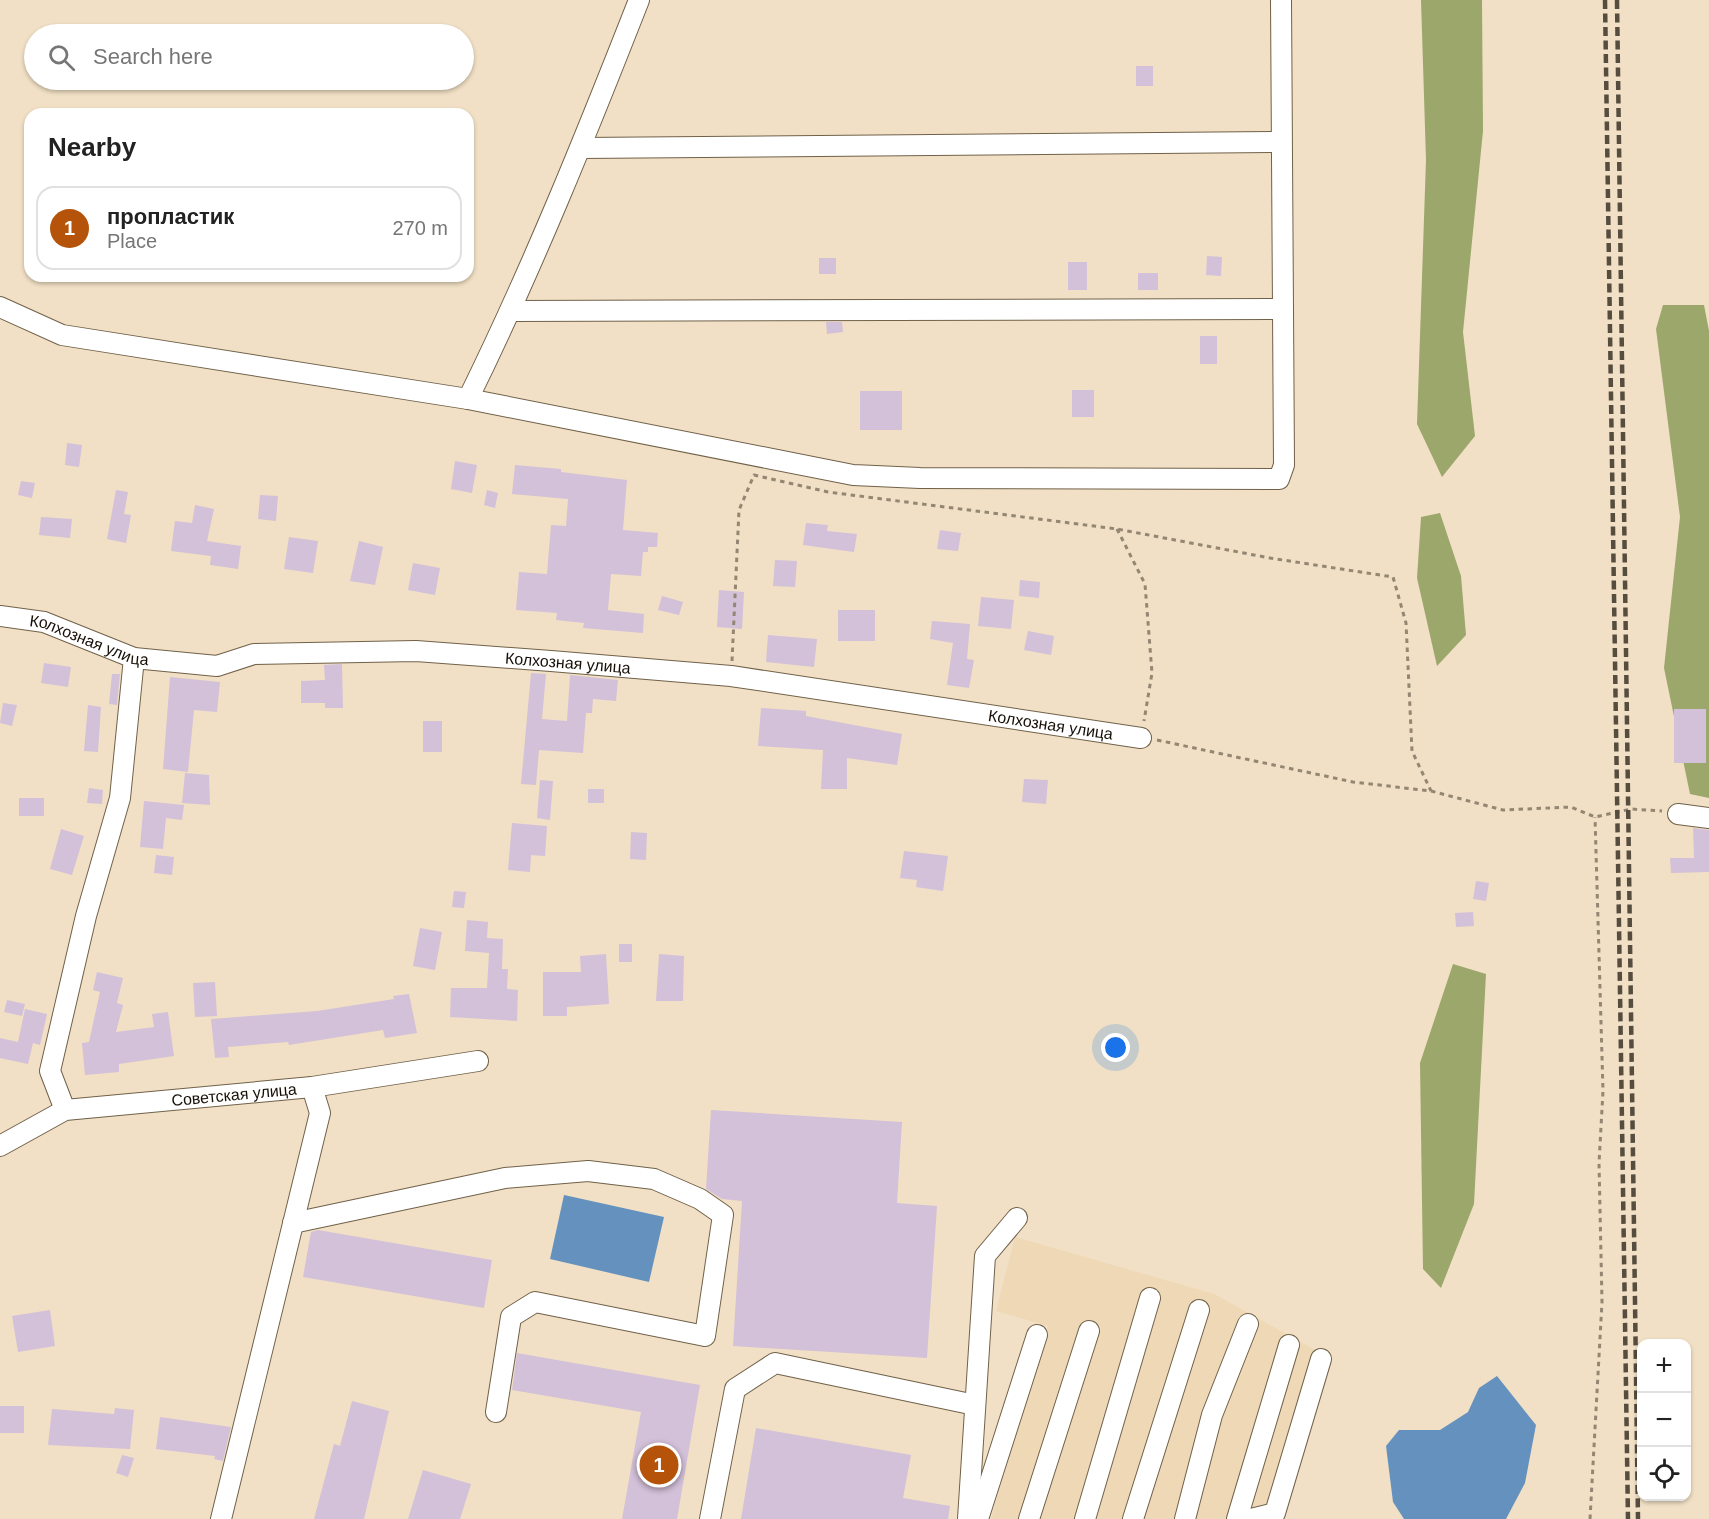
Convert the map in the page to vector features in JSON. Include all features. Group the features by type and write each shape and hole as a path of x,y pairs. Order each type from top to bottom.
{"street":[{"path":"468,399 511,311 581,148 639,0"},
{"path":"0,307 62,335 468,399 853,475 920,478 1268,481 1279,479 1284,465 1281,0"},
{"path":"581,148 1281,142"},
{"path":"511,311 1282,309"},
{"name":"Колхозная улица","path":"0,615 44,622 134,658 217,666 254,654 416,651 731,676 1141,738"},
{"path":"66,1110 50,1071 86,916 120,798 134,658"},
{"path":"1678,814 1709,818"},
{"name":"Советская улица","path":"0,1146 66,1110 312,1086 478,1060"},
{"path":"220,1519 320,1113 312,1086"},
{"path":"293,1223 505,1178 588,1172 654,1179 700,1200 723,1215 705,1336 534,1302 511,1317 496,1412"},
{"path":"968,1519 985,1256 1017,1218"},
{"path":"1085,1519 1150,1298"},
{"path":"1133,1519 1199,1310"},
{"path":"1185,1519 1212,1414 1248,1324"},
{"path":"1029,1519 1089,1331"},
{"path":"978,1519 1037,1335"},
{"path":"1237,1519 1289,1345"},
{"path":"1251,1519 1275,1513 1321,1359"},
{"path":"710,1519 735,1389 775,1363 975,1405"}],"path":[{"path":"731,676 738,583 739,510 754,475 828,492 1117,529 1270,558 1393,577 1406,623 1412,752 1431,791"},
{"path":"1117,529 1145,584 1152,673 1141,738 1179,743 1353,782 1431,791 1503,810 1571,807 1595,818 1631,809 1678,814"},
{"path":"1590,1519 1602,1302 1599,1163 1603,1091 1595,818"}],"shaded area":[{"path":"1015,1237 1214,1294 1326,1356 1278,1519 991,1519 1048,1326 996,1311"}],"green space":[{"path":"1421,0 1482,0 1483,131 1463,332 1475,436 1442,477 1417,424 1426,160"},
{"path":"1663,305 1704,305 1709,331 1709,798 1690,794 1664,668 1680,517 1656,329"},
{"path":"1440,513 1461,576 1466,635 1437,666 1417,578 1421,517"},
{"path":"1453,964 1486,974 1474,1204 1441,1288 1423,1269 1420,1063"}],"water":[{"path":"564,1195 664,1217 649,1282 550,1259"},
{"path":"1497,1376 1536,1425 1525,1483 1506,1519 1404,1519 1393,1502 1386,1446 1399,1430 1440,1430 1468,1412 1479,1388"}],"building":[{"path":"1136,66 1153,66 1153,86 1136,86"},
{"path":"1207,256 1222,257 1221,276 1206,275"},
{"path":"819,258 836,258 836,274 819,274"},
{"path":"1068,262 1087,262 1087,290 1068,290"},
{"path":"1138,273 1158,273 1158,290 1138,290"},
{"path":"826,322 842,322 843,332 827,334"},
{"path":"1200,336 1217,336 1217,364 1200,364"},
{"path":"1072,390 1094,390 1094,417 1072,417"},
{"path":"860,391 902,391 902,430 860,430"},
{"path":"67,443 82,445 79,467 65,465"},
{"path":"455,461 477,465 472,493 451,489"},
{"path":"515,465 561,469 561,472 627,480 623,530 658,533 657,547 648,547 648,552 643,552 641,576 611,574 608,610 644,614 643,633 583,628 584,623 556,620 557,613 516,610 519,572 547,574 551,525 566,526 568,499 512,494"},
{"path":"21,481 35,483 32,498 18,495"},
{"path":"116,490 128,492 124,514 131,515 126,543 107,539"},
{"path":"487,490 498,493 495,508 484,505"},
{"path":"260,495 278,496 276,521 258,519"},
{"path":"195,505 214,509 207,541 241,546 238,569 210,565 211,556 171,551 175,521 192,523"},
{"path":"41,517 72,519 70,538 39,535"},
{"path":"806,523 828,525 827,531 857,534 854,552 803,545"},
{"path":"940,530 961,533 958,551 937,549"},
{"path":"289,537 318,541 313,573 284,569"},
{"path":"359,541 383,547 375,585 350,581"},
{"path":"775,560 797,561 795,587 773,586"},
{"path":"413,563 440,568 435,595 408,590"},
{"path":"1020,580 1040,582 1039,598 1019,596"},
{"path":"719,590 744,592 742,629 717,627"},
{"path":"662,596 683,602 679,615 658,610"},
{"path":"981,597 1014,600 1011,629 978,626"},
{"path":"838,610 875,610 875,641 838,641"},
{"path":"932,621 970,624 967,659 974,660 969,688 947,685 953,643 930,639"},
{"path":"1028,631 1054,636 1051,655 1024,650"},
{"path":"768,635 817,639 814,667 766,662"},
{"path":"44,663 71,667 68,687 41,683"},
{"path":"342,664 343,708 325,708 325,703 301,703 301,681 325,680 324,665"},
{"path":"531,673 546,674 542,719 567,721 570,675 618,680 616,701 593,699 592,713 586,713 583,753 539,750 536,785 521,784"},
{"path":"112,674 120,674 117,705 109,704"},
{"path":"170,677 220,682 217,712 194,710 188,772 163,769"},
{"path":"3,703 17,705 12,726 0,723"},
{"path":"88,705 101,707 98,752 84,751"},
{"path":"761,708 806,711 806,716 902,734 897,765 847,758 847,789 821,789 823,750 758,746"},
{"path":"1674,709 1706,709 1706,763 1674,763"},
{"path":"423,721 442,721 442,752 423,752"},
{"path":"185,773 209,775 210,805 182,803"},
{"path":"1024,779 1048,780 1046,804 1022,802"},
{"path":"540,780 553,781 550,820 537,818"},
{"path":"89,788 103,790 102,804 87,803"},
{"path":"588,789 604,789 604,803 588,803"},
{"path":"19,798 44,798 44,816 19,816"},
{"path":"144,801 184,805 182,820 166,818 163,849 140,847"},
{"path":"512,823 547,826 545,856 531,855 530,872 508,870"},
{"path":"1693,828 1709,830 1709,872 1671,873 1670,858 1694,858"},
{"path":"61,829 84,836 72,875 50,869"},
{"path":"631,832 647,833 646,860 630,859"},
{"path":"904,851 948,856 943,891 916,887 917,880 900,878"},
{"path":"156,855 174,857 172,875 154,873"},
{"path":"1476,881 1489,883 1486,901 1473,899"},
{"path":"454,891 466,892 464,908 452,907"},
{"path":"1473,912 1474,926 1456,927 1455,913"},
{"path":"467,920 488,922 487,938 503,939 502,969 508,969 507,989 518,990 517,1021 450,1017 451,988 487,988 489,953 465,951"},
{"path":"420,928 442,932 435,970 413,966"},
{"path":"619,944 632,944 632,962 619,962"},
{"path":"606,954 609,1004 567,1007 567,1016 543,1016 543,972 581,972 580,956"},
{"path":"659,954 684,956 683,1001 656,1001"},
{"path":"97,972 123,978 117,1003 123,1005 116,1032 154,1027 152,1014 168,1012 174,1056 119,1064 119,1072 85,1075 82,1043 89,1042 100,992 93,990"},
{"path":"215,982 217,1016 195,1017 193,983"},
{"path":"409,994 417,1033 385,1038 383,1030 289,1045 288,1042 228,1047 229,1057 215,1058 211,1019 317,1011 394,999 393,996"},
{"path":"7,1000 25,1004 22,1016 4,1012"},
{"path":"25,1009 47,1014 40,1045 33,1043 28,1064 0,1058 0,1038 18,1042"},
{"path":"711,1110 902,1122 897,1203 937,1206 927,1358 733,1346 742,1201 722,1199 706,1189"},
{"path":"318,1230 492,1260 484,1308 303,1277 311,1232"},
{"path":"50,1310 55,1346 18,1352 12,1316"},
{"path":"517,1353 700,1385 677,1519 622,1519 641,1412 512,1390"},
{"path":"352,1401 389,1411 364,1519 314,1519 334,1444 340,1446"},
{"path":"0,1406 24,1406 24,1433 0,1433"},
{"path":"115,1408 134,1410 130,1449 48,1445 52,1409 114,1414"},
{"path":"160,1417 231,1427 223,1461 214,1459 215,1456 156,1449"},
{"path":"756,1428 911,1455 903,1498 950,1506 948,1519 741,1519"},
{"path":"122,1455 134,1458 128,1477 116,1473"},
{"path":"423,1470 471,1484 460,1519 408,1519"}],"railway":[{"path":"1605,0 1628,1519"},
{"path":"1617,0 1638,1519"}],"place":[{"name":"пропластик","path":"659,1465"}]}
